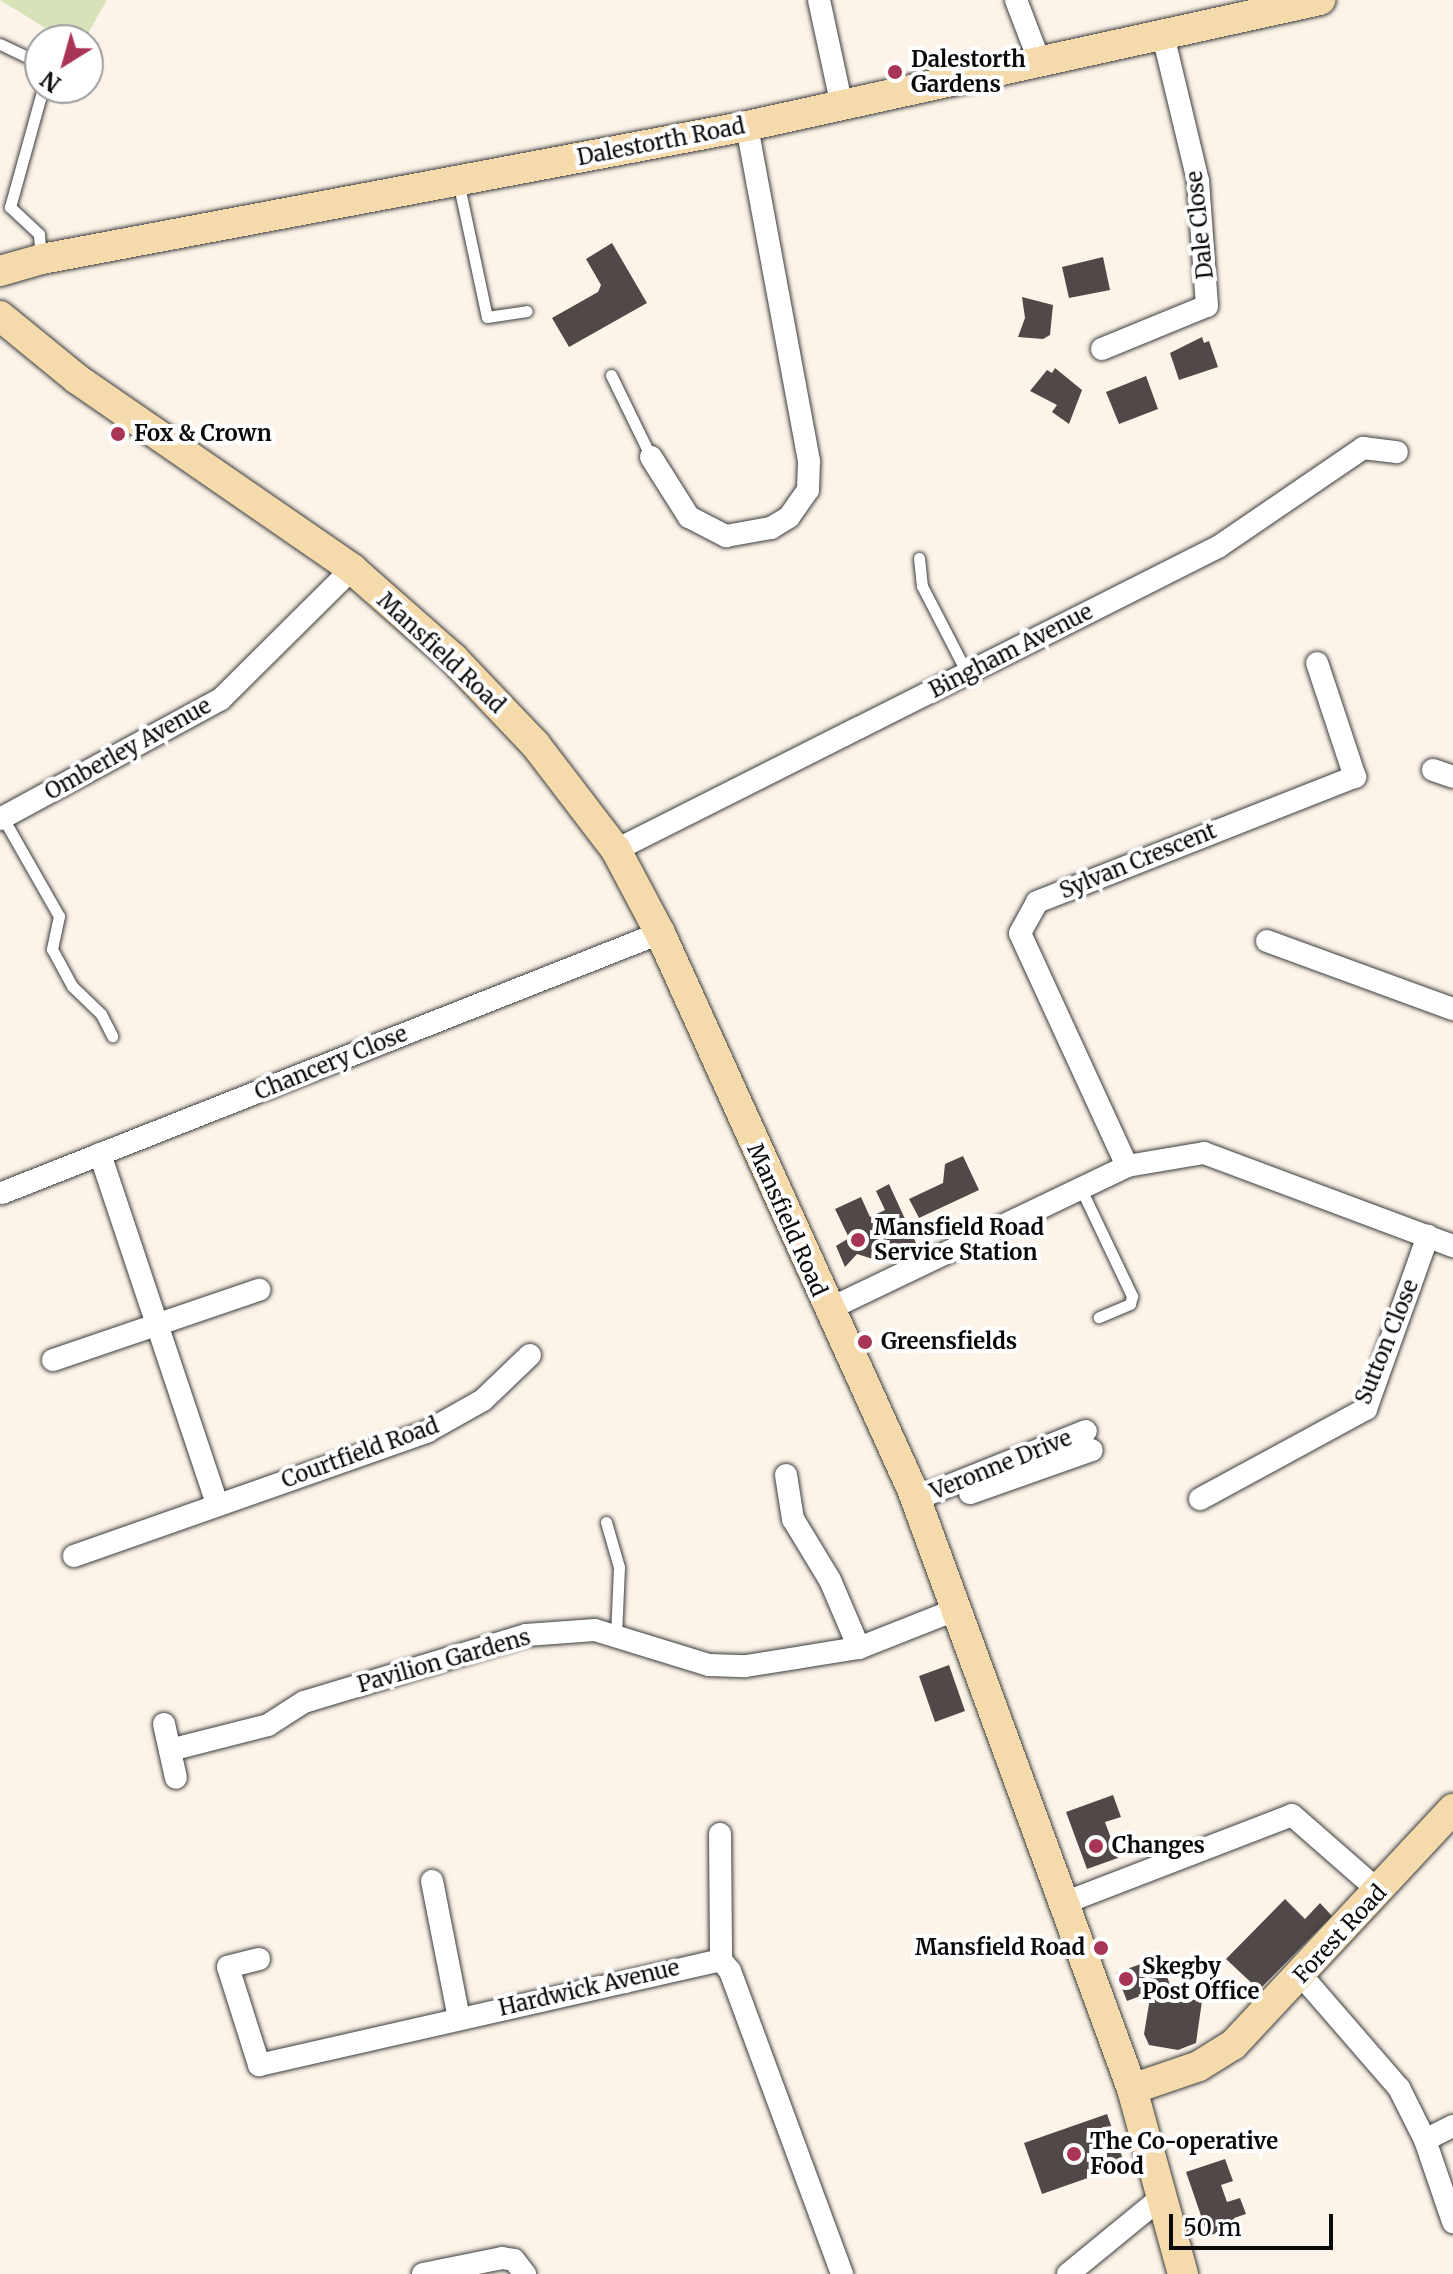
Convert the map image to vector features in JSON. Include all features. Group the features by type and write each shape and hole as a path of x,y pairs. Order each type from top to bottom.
{"main road":[{"name":"Dalestorth Road","path":"2,268 747,126 1320,0"},
{"name":"Mansfield Road","path":"0,316 77,379 352,569 453,658 535,744 616,850 660,933 827,1310 918,1505 1132,2089 1183,2274"},
{"name":"Mansfield Road","path":"0,336 77,379"},
{"name":"Forest Road","path":"1132,2089 1199,2066 1233,2045 1380,1892 1453,1809"}],"street":[{"path":"819,0 842,106"},
{"path":"1021,1 1040,63"},
{"name":"Dale Close","path":"1102,349 1207,306 1198,181 1163,35"},
{"path":"651,457 689,517 726,536 771,528 789,517 808,490 809,461 747,126"},
{"name":"Bingham Avenue","path":"616,850 1218,547 1363,448 1397,452"},
{"name":"Omberley Avenue","path":"1,818 221,699 352,569"},
{"name":"Sylvan Crescent","path":"1127,1166 1020,933 1037,902 1355,777 1317,663"},
{"name":"Chancery Close","path":"2,1193 660,933"},
{"path":"1267,941 1453,1009"},
{"path":"827,1310 1127,1166 1204,1153 1453,1246"},
{"path":"100,1154 217,1504"},
{"name":"Sutton Close","path":"1200,1499 1366,1409 1428,1236"},
{"path":"53,1360 259,1290"},
{"name":"Courtfield Road","path":"74,1556 428,1431 483,1400 530,1355"},
{"path":"918,1505 1089,1441"},
{"path":"786,1475 793,1519 830,1580 859,1648"},
{"name":"Pavilion Gardens","path":"170,1750 268,1725 304,1702 526,1635 595,1630 722,1665 859,1648 955,1610"},
{"path":"164,1724 176,1778"},
{"path":"1064,1903 1292,1815 1380,1892"},
{"path":"720,1834 721,1960 730,1971 842,2274"},
{"path":"432,1881 459,2018"},
{"name":"Hardwick Avenue","path":"259,1959 228,1967 259,2065 721,1960"},
{"path":"1301,1975 1399,2088 1425,2140 1453,2222"},
{"path":"1425,2140 1453,2126"},
{"path":"1068,2274 1161,2198"},
{"path":"423,2274 502,2258 514,2260 525,2274"}],"lane":[{"path":"0,44 24,55"},
{"path":"39,104 10,207 39,234 42,259"},
{"path":"458,181 487,317 527,311"},
{"path":"611,375 651,457"},
{"path":"919,558 922,586 967,673"},
{"path":"1,818 59,916 52,949 72,986 101,1014 112,1036"},
{"path":"1081,1189 1132,1296 1130,1304 1099,1317"},
{"path":"606,1522 619,1567 616,1637"}],"green space":[{"path":"0,0 107,0 93,24 39,24"}],"building":[{"path":"612,243 647,303 569,347 552,318 598,292 601,285 586,259"},
{"path":"1103,257 1110,290 1069,298 1062,267"},
{"path":"1022,297 1053,305 1050,335 1043,339 1018,337 1025,318"},
{"path":"1202,337 1204,343 1209,341 1218,367 1179,380 1170,353"},
{"path":"1055,368 1082,390 1069,424 1052,412 1057,405 1030,391 1047,370 1052,373"},
{"path":"1146,376 1158,409 1119,424 1106,392"},
{"path":"963,1156 979,1190 919,1218 909,1199 943,1183 945,1164"},
{"path":"889,1184 916,1243 879,1261 857,1254 845,1267 836,1246 849,1238 835,1209 861,1197 870,1217 885,1210 876,1191"},
{"path":"949,1665 965,1711 935,1722 919,1676"},
{"path":"1113,1795 1121,1817 1105,1822 1118,1858 1087,1869 1066,1812"},
{"path":"1285,1899 1305,1919 1320,1903 1332,1916 1259,1990 1226,1959"},
{"path":"1160,1957 1170,1985 1127,2001 1116,1973"},
{"path":"1151,1992 1202,2001 1196,2043 1178,2050 1149,2045 1144,2034"},
{"name":"The Co-operative Food","path":"1107,2114 1125,2165 1042,2194 1024,2143"},
{"path":"1225,2159 1233,2181 1221,2185 1227,2202 1240,2198 1246,2214 1234,2218 1236,2226 1208,2236 1186,2172"}],"place":[{"name":"Dalestorth Gardens","path":"895,72"},
{"name":"Fox & Crown","path":"118,434"},
{"name":"Mansfield Road Service Station","path":"858,1240"},
{"name":"Greensfields","path":"865,1342"},
{"name":"Changes","path":"1096,1846"},
{"name":"Mansfield Road","path":"1101,1948"},
{"name":"Skegby Post Office","path":"1126,1979"},
{"name":"The Co-operative Food","path":"1074,2154"}]}
